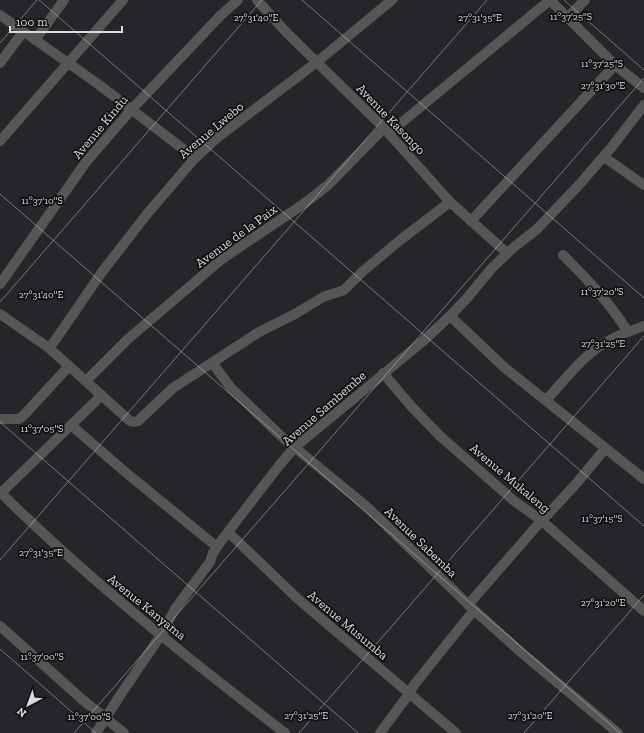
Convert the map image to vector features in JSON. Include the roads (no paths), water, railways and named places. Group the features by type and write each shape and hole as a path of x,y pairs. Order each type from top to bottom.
{"street":[{"path":"35,40 64,0"},
{"path":"0,141 123,0"},
{"name":"Avenue Kindu","path":"0,284 86,162 131,110 221,15 238,0"},
{"name":"Avenue Kasongo","path":"257,0 287,33 386,131 450,202 507,253"},
{"name":"Avenue Lwebo","path":"49,348 64,329 95,281 138,225 195,158 218,138 317,62 392,0"},
{"path":"386,131 550,0 615,65 644,88"},
{"path":"567,18 585,0"},
{"path":"0,15 98,84 195,158"},
{"path":"0,63 23,32"},
{"path":"471,221 615,65"},
{"name":"Avenue Sambembe","path":"96,733 161,635 175,609 210,562 217,547 294,448 422,342 450,316 491,269 507,253 536,230 578,186 604,157 644,105"},
{"name":"Avenue de la Paix","path":"86,381 128,339 222,260 305,203 328,185 386,131"},
{"path":"604,157 644,185"},
{"path":"0,314 49,348 130,421 134,422 138,421 173,388 274,324 295,314 323,297 342,292 362,272 399,241 450,202"},
{"path":"563,255 604,298 619,318 638,331"},
{"path":"450,316 505,368 644,479"},
{"path":"546,400 587,357 600,346 612,338 638,331"},
{"name":"Avenue Sabemba","path":"213,364 224,380 240,397 294,448 366,506 471,607 523,654 618,733"},
{"path":"0,420 19,419 69,366"},
{"name":"Avenue Mukaleng","path":"383,373 440,436 513,500 542,521 644,612"},
{"path":"0,493 72,426 102,395"},
{"path":"72,426 124,471 217,547"},
{"path":"380,733 471,607 542,521 605,449"},
{"name":"Avenue Kanyama","path":"0,493 121,603 284,733"},
{"name":"Avenue Musumba","path":"228,532 298,599 456,733"},
{"path":"0,626 84,701 124,733"}]}
